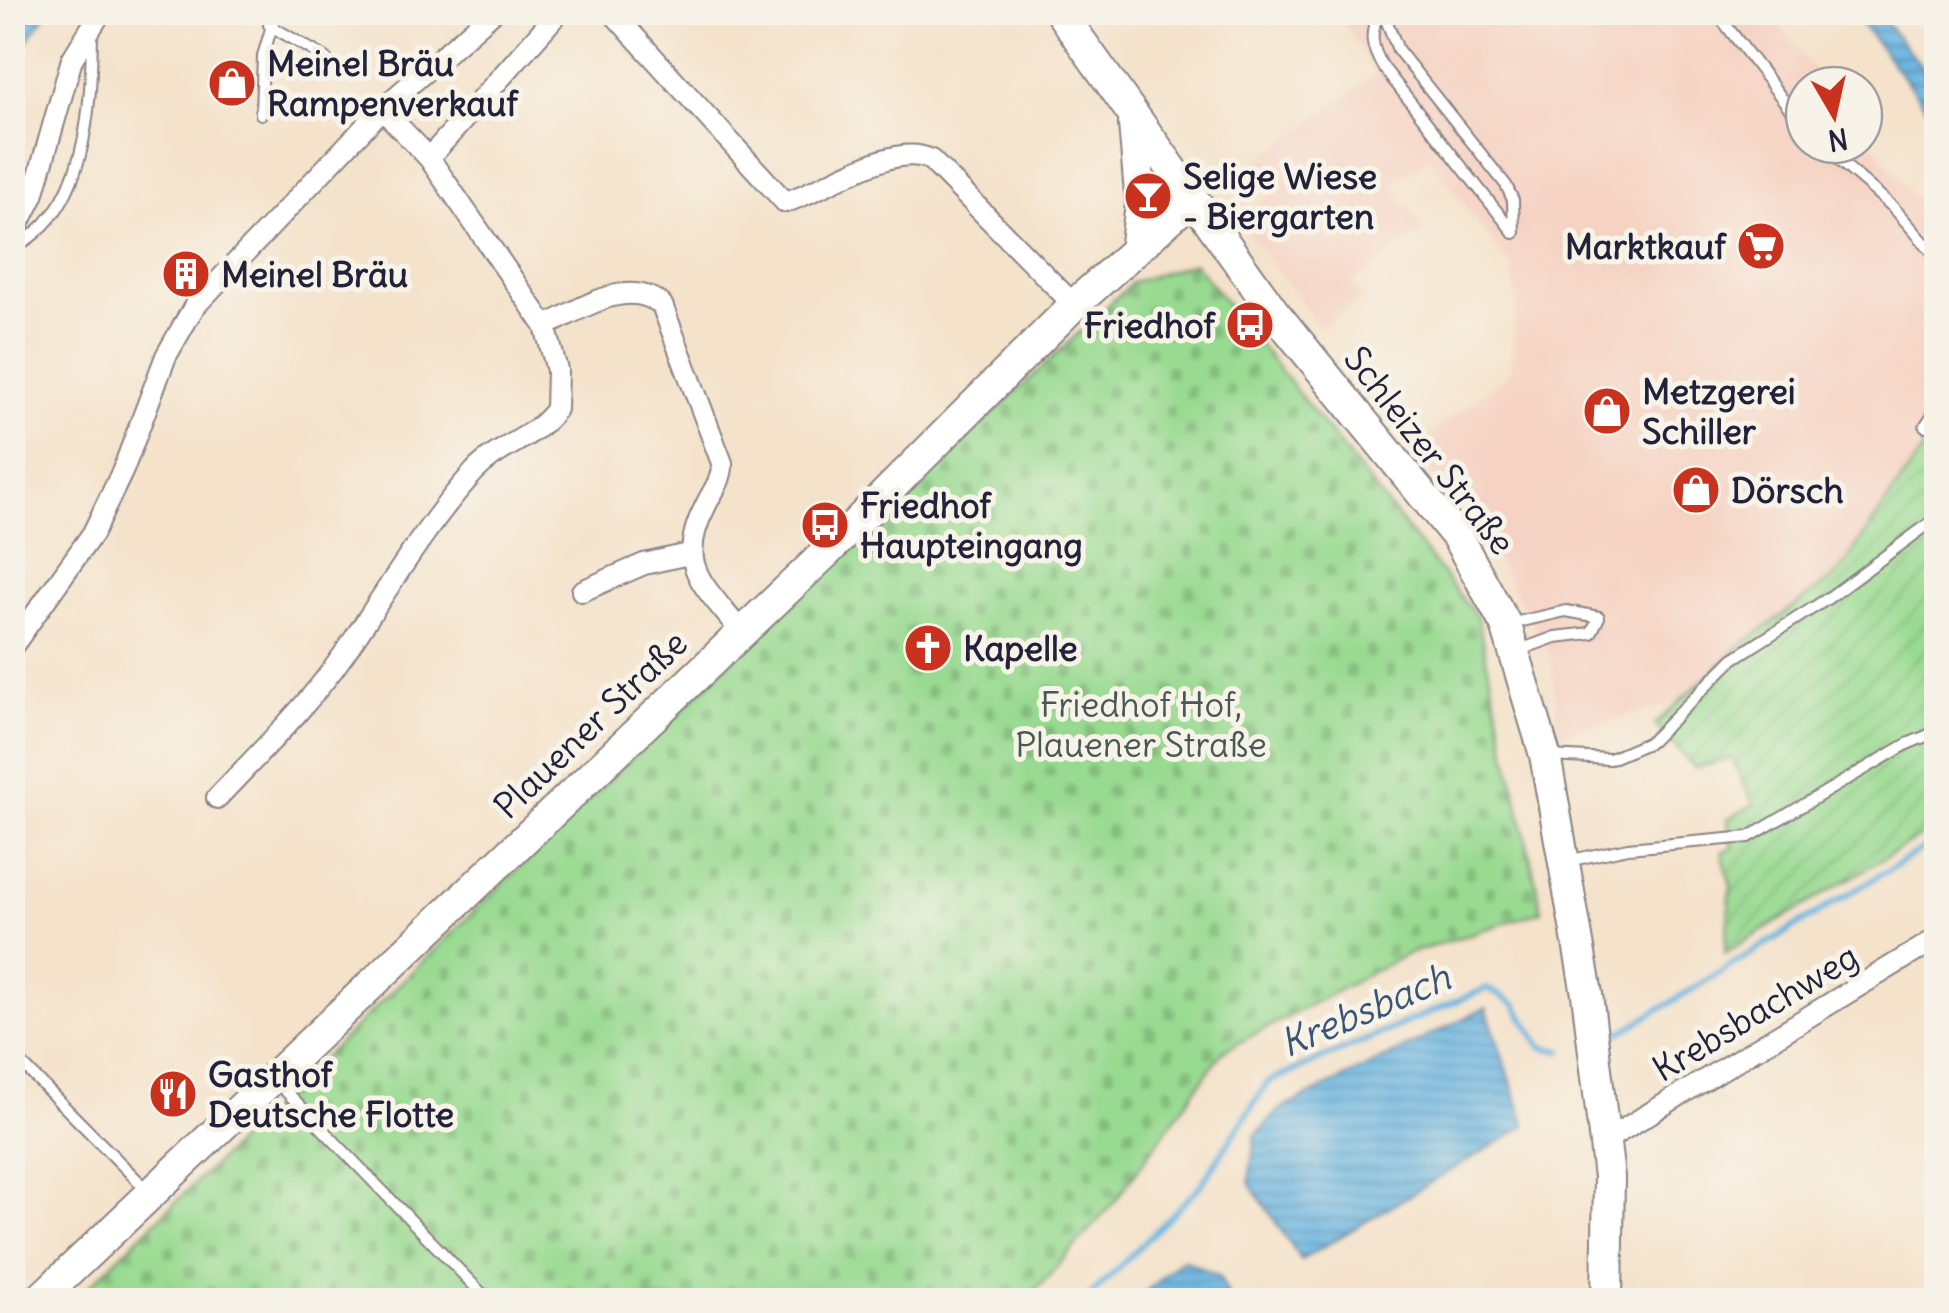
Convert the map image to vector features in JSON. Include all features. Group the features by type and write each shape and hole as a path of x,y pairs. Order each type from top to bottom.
{"main road":[{"name":"Schleizer Straße","path":"1060,12 1274,312 1447,524 1484,579 1511,638 1545,756 1606,1140 1610,1241 1607,1300"},
{"path":"1133,118 1141,204 1135,250"},
{"name":"Plauener Straße","path":"39,1300 741,632 1074,305 1191,200"}],"street":[{"path":"12,647 93,533 123,470 166,356 194,308 382,109 494,12"},
{"path":"429,158 559,12"},
{"path":"612,12 785,202 892,156 920,154 931,160 1074,305"},
{"path":"12,237 33,196 72,59 96,20"},
{"path":"217,798 342,656 393,577 474,473 498,451 533,434 556,409 557,370 545,326 429,158 382,109"},
{"path":"545,326 621,293 639,292 662,305 722,463 719,482 698,520 689,554 694,570 741,632"},
{"path":"582,592 644,564 689,554"},
{"name":"Krebsbachweg","path":"1606,1140 1936,939"}],"lane":[{"path":"262,114 270,25 276,12"},
{"path":"1381,12 1398,50 1506,185 1513,200 1514,232 1372,49 1372,28 1381,12"},
{"path":"1716,12 1784,101"},
{"path":"12,248 54,220 69,190 91,90 96,20"},
{"path":"270,25 326,58"},
{"path":"1844,165 1893,207 1936,256"},
{"path":"1925,426 1936,410"},
{"path":"1545,756 1610,759 1650,742 1733,659 1827,599 1930,523 1936,514"},
{"path":"1566,611 1599,617 1591,633 1511,638 1566,611"},
{"path":"1563,862 1628,848 1748,837 1906,744 1936,732"},
{"path":"22,1064 151,1194"},
{"path":"272,1078 488,1300"}],"shaded area":[{"path":"1337,13 1770,13 1810,65 1784,65 1784,165 1884,165 1884,159 1936,226 1936,430 1838,574 1739,647 1678,703 1559,734 1551,656 1494,555 1412,449 1511,371 1516,304 1513,270 1429,158 1392,184 1423,231 1351,284 1364,298 1320,327 1239,221 1272,193 1252,166 1376,73"}],"green space":[{"name":"Friedhof Hof, Plauener Straße","path":"1194,263 1477,617 1542,911 1405,955 1223,1051 1115,1201 1027,1300 75,1300 761,632 1133,282"},
{"path":"1936,430 1936,827 1725,953 1731,886 1722,852 1733,848 1727,819 1754,805 1732,758 1695,768 1655,724 1739,647 1838,574"}],"water":[{"path":"12,13 47,13 13,62"},
{"path":"1853,13 1878,13 1936,85 1936,119"},
{"path":"1486,1008 1526,1126 1301,1260 1249,1182 1255,1136 1281,1109"},
{"path":"1182,1259 1219,1276 1231,1300 1137,1300"}],"waterway":[{"name":"Krebsbach","path":"1620,1033 1936,841"},
{"name":"Krebsbach","path":"1086,1300 1201,1185 1268,1082 1487,988 1515,1004 1541,1047 1561,1051"}],"place":[{"name":"Meinel Bräu Rampenverkauf","path":"232,83"},
{"name":"Selige Wiese - Biergarten","path":"1148,196"},
{"name":"Marktkauf","path":"1761,246"},
{"name":"Meinel Bräu","path":"186,274"},
{"name":"Friedhof","path":"1250,325"},
{"name":"Metzgerei Schiller","path":"1607,411"},
{"name":"Dörsch","path":"1696,490"},
{"name":"Friedhof Haupteingang","path":"825,525"},
{"name":"Kapelle","path":"928,648"},
{"name":"Gasthof Deutsche Flotte","path":"173,1094"}]}
